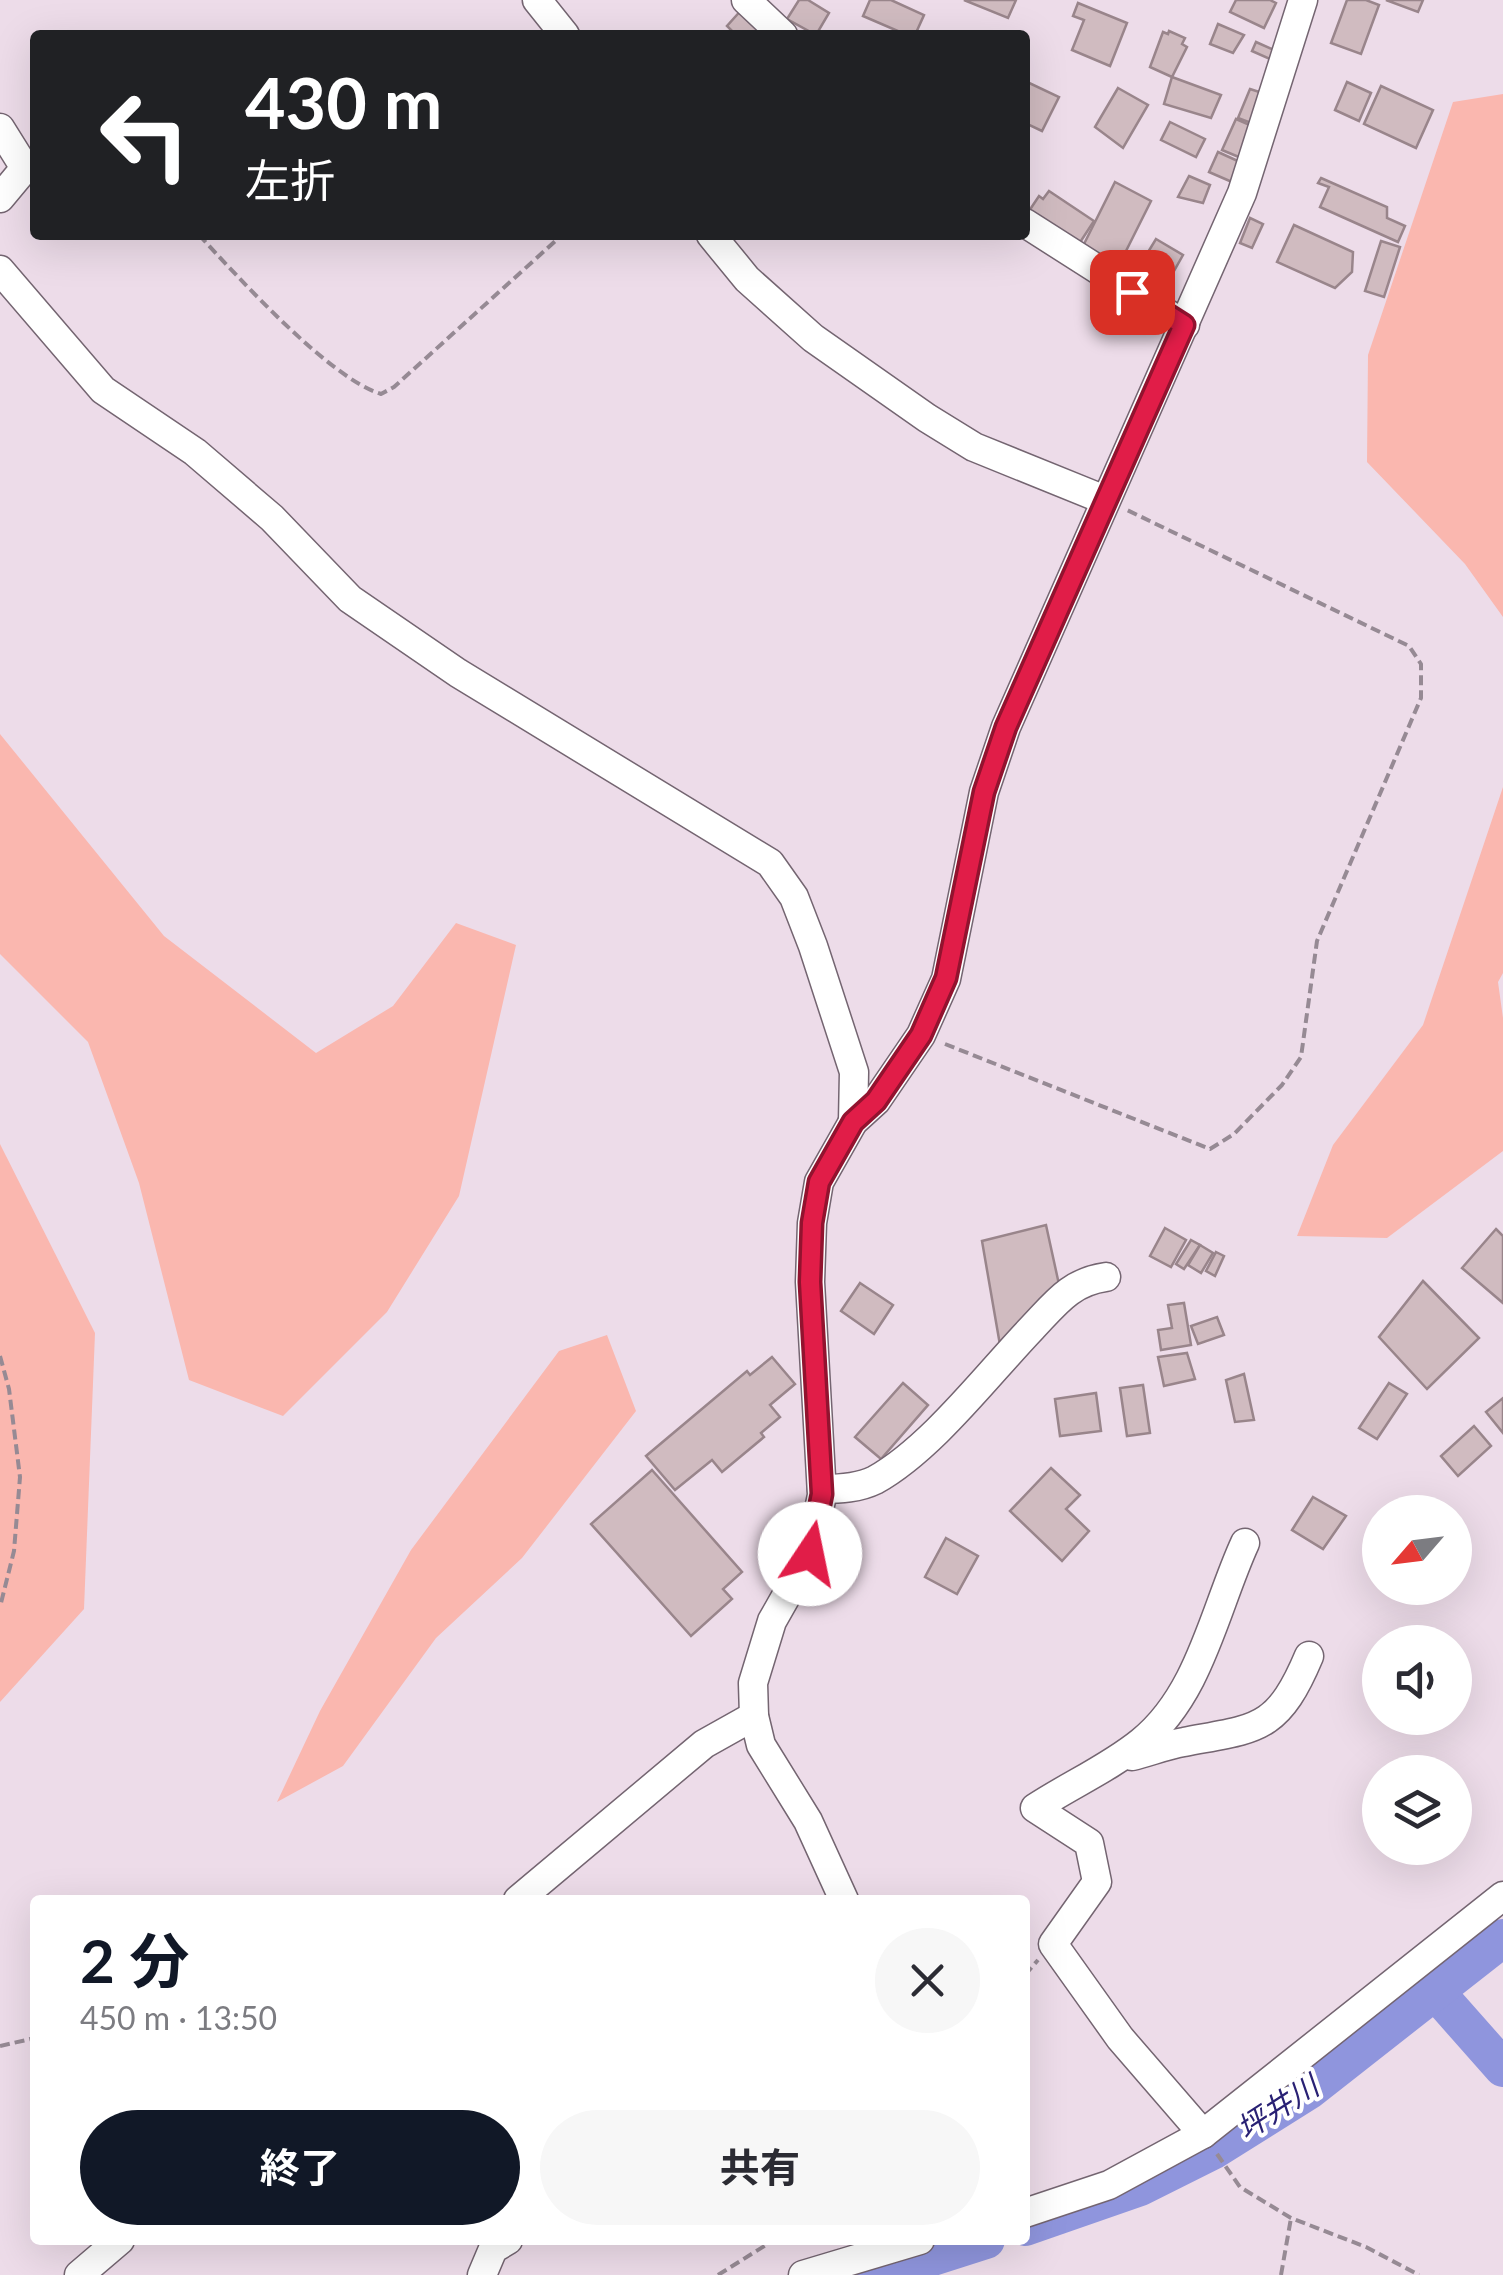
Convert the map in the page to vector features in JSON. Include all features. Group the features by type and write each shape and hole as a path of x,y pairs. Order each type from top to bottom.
{"street":[{"path":"538,0 562,30"},
{"path":"746,0 778,30"},
{"path":"842,1895 808,1822 761,1746 754,1716 753,1683 772,1621 810,1554 822,1490 810,1282 812,1223 819,1182 853,1122 876,1101 921,1035 946,978 984,792 1006,727 1242,193 1303,0"},
{"path":"0,128 25,168 0,198"},
{"path":"1030,226 1184,325"},
{"path":"716,240 747,279 813,338 927,418 974,447 1105,500"},
{"path":"0,270 103,390 195,452 272,518 350,600 458,673 770,863 794,896 854,1072 853,1122"},
{"path":"822,1490 864,1484 902,1461 960,1406 1067,1290 1106,1277"},
{"path":"1204,2134 1120,2038 1052,1944 1097,1882 1089,1844 1035,1808 1145,1740 1170,1712 1245,1543"},
{"path":"1116,1760 1179,1742 1256,1728 1298,1684 1309,1656"},
{"path":"524,1895 704,1744 754,1716"},
{"path":"1030,2212 1109,2185 1204,2134 1503,1896"},
{"path":"79,2275 114,2245"},
{"path":"482,2275 492,2249 499,2245"},
{"path":"803,2275 903,2245"}],"path":[{"path":"203,240 280,318 339,369 369,391 380,394 394,387 556,240"},
{"path":"921,1035 1210,1149 1234,1134 1282,1085 1301,1057 1316,941 1422,698 1421,664 1409,646 1105,500"},
{"path":"0,1356 10,1388 20,1477 14,1552 0,1607"},
{"path":"0,2046 30,2039"},
{"path":"1204,2134 1240,2187 1291,2218 1420,2275"},
{"path":"1281,2275 1291,2218"},
{"path":"718,2275 766,2245"}],"shaded area":[{"path":"1503,94 1503,617 1465,564 1367,462 1368,355 1453,102"},
{"path":"0,734 164,936 316,1053 393,1006 456,923 516,945 459,1196 387,1312 283,1416 189,1380 139,1183 88,1042 0,954"},
{"path":"1503,787 1503,973 1498,982 1503,1018 1503,1151 1387,1238 1297,1236 1333,1145 1423,1025"},
{"path":"0,1144 95,1333 84,1609 0,1702"},
{"path":"607,1335 636,1411 522,1558 436,1638 343,1766 277,1802 320,1711 411,1550 559,1351"}],"building":[{"path":"799,0 808,0 829,13 819,30 807,30 787,19"},
{"path":"870,0 891,0 924,15 917,30 895,30 863,16"},
{"path":"964,0 1016,0 1008,18"},
{"path":"1236,0 1276,3 1264,28 1230,12"},
{"path":"1347,0 1379,5 1361,54 1331,43"},
{"path":"1386,0 1423,0 1418,12"},
{"path":"1078,3 1127,23 1110,66 1072,50 1084,20 1073,16"},
{"path":"744,7 766,30 731,30 727,26"},
{"path":"1218,24 1244,35 1233,53 1210,44"},
{"path":"1163,32 1185,38 1182,44 1187,47 1172,77 1150,67"},
{"path":"1256,42 1283,54 1279,63 1252,51"},
{"path":"1172,77 1221,95 1211,118 1164,104"},
{"path":"1347,82 1371,93 1359,121 1335,110"},
{"path":"1030,83 1059,97 1042,131 1030,125"},
{"path":"1381,86 1433,110 1416,148 1364,124"},
{"path":"1118,88 1148,105 1123,148 1095,127"},
{"path":"1250,89 1272,96 1259,126 1238,118"},
{"path":"1236,119 1259,129 1246,160 1222,150"},
{"path":"1170,122 1205,139 1196,157 1161,140"},
{"path":"1218,152 1240,162 1232,182 1209,172"},
{"path":"1189,176 1210,185 1203,203 1178,197"},
{"path":"1321,178 1387,207 1387,218 1405,226 1398,242 1320,207 1329,187 1318,183"},
{"path":"1115,182 1151,201 1117,269 1082,248"},
{"path":"1049,191 1094,221 1075,250 1030,220 1030,210 1039,196 1043,199"},
{"path":"1250,218 1263,224 1252,248 1240,243"},
{"path":"1294,225 1353,252 1352,272 1335,288 1277,262"},
{"path":"1156,239 1183,255 1170,278 1142,262"},
{"path":"1381,241 1400,247 1384,297 1365,291"},
{"path":"1046,1225 1060,1289 1000,1345 982,1241"},
{"path":"1165,1228 1186,1240 1171,1267 1150,1256"},
{"path":"1496,1229 1503,1236 1503,1303 1462,1268"},
{"path":"1191,1240 1200,1245 1184,1269 1176,1264"},
{"path":"1200,1245 1213,1253 1201,1273 1188,1265"},
{"path":"1216,1252 1224,1256 1215,1276 1206,1271"},
{"path":"1423,1281 1479,1338 1427,1389 1379,1337"},
{"path":"860,1283 893,1305 874,1334 841,1311"},
{"path":"1184,1303 1191,1345 1161,1350 1158,1330 1172,1328 1168,1305"},
{"path":"1217,1317 1224,1335 1198,1344 1191,1326"},
{"path":"1187,1353 1195,1379 1164,1386 1158,1357"},
{"path":"772,1357 795,1384 770,1405 780,1417 761,1433 764,1437 722,1472 712,1460 675,1490 646,1456 747,1371 750,1375"},
{"path":"1244,1374 1254,1420 1235,1422 1226,1380"},
{"path":"903,1383 928,1405 881,1459 855,1437"},
{"path":"1389,1383 1407,1394 1377,1439 1359,1428"},
{"path":"1143,1385 1150,1433 1127,1436 1120,1388"},
{"path":"1096,1393 1101,1431 1060,1436 1055,1399"},
{"path":"1503,1398 1503,1433 1486,1412"},
{"path":"1474,1426 1491,1446 1458,1476 1441,1456"},
{"path":"1051,1468 1080,1495 1066,1509 1089,1531 1062,1561 1010,1511"},
{"path":"652,1470 742,1572 723,1589 732,1599 691,1636 591,1524"},
{"path":"1313,1497 1346,1516 1323,1549 1292,1530"},
{"path":"946,1538 978,1556 957,1594 925,1577"}],"waterway":[{"name":"坪井川","path":"1030,2225 1140,2187 1214,2150 1308,2091 1503,1938"},
{"path":"1435,1991 1503,2068"},
{"name":"坪井川","path":"876,2275 970,2245"}],"route":[{"path":"810,1554 822,1494 810,1282 812,1223 819,1182 853,1122 876,1101 921,1035 946,978 984,792 1006,727 1184,325 1132,292"}]}
